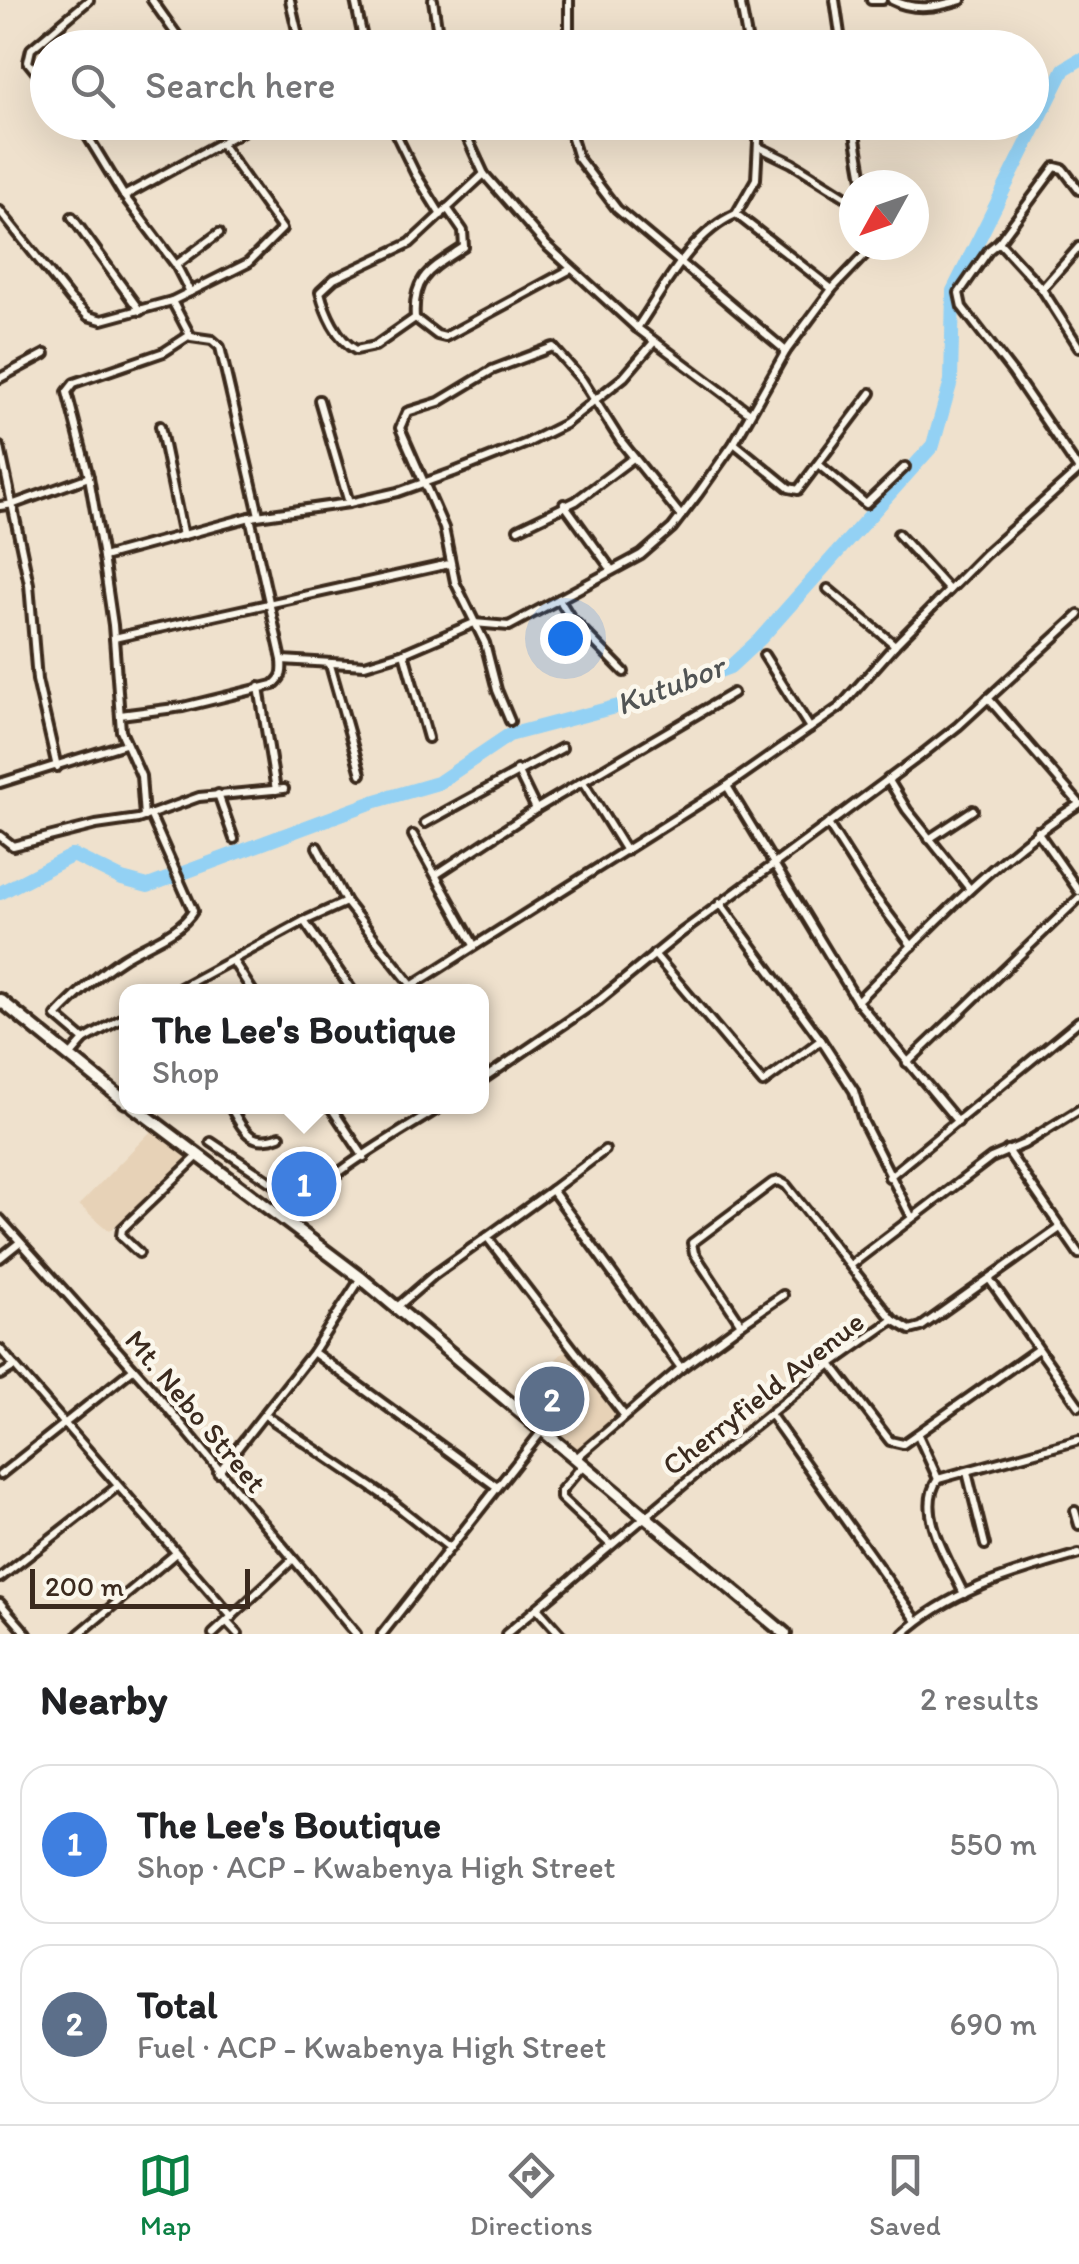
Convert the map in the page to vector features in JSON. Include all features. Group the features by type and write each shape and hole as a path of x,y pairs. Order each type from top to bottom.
{"main road":[{"path":"0,1000 119,1097"},
{"path":"143,1114 397,1307 785,1634"}],"street":[{"path":"54,30 90,0"},
{"path":"152,0 173,30"},
{"path":"290,0 298,30"},
{"path":"355,0 362,30"},
{"path":"433,0 437,30"},
{"path":"569,0 569,30"},
{"path":"740,0 746,30"},
{"path":"834,0 839,30"},
{"path":"871,0 882,0"},
{"path":"892,0 909,8 961,0"},
{"path":"90,140 124,196 176,265 190,292"},
{"path":"124,196 228,140"},
{"path":"399,140 424,190 462,231 464,248 423,276 417,287 415,318"},
{"path":"468,140 484,174 570,269 654,342 750,413"},
{"path":"572,140 588,175 635,228 786,351"},
{"path":"637,328 710,230 736,214 756,179 759,140"},
{"path":"856,140 861,170"},
{"path":"0,210 70,300 88,316 102,320 140,311 172,301 248,263 282,229 221,144"},
{"path":"759,147 839,193"},
{"path":"420,984 474,945 727,786 840,707 949,590 1079,470 960,300 959,293 1055,167 1063,169 1079,190"},
{"path":"415,318 375,346 356,350 346,344 320,292 334,279 410,243 484,174"},
{"path":"736,214 832,289"},
{"path":"72,217 140,311"},
{"path":"176,265 219,232"},
{"path":"999,242 1042,289 1079,347"},
{"path":"1042,289 1079,247"},
{"path":"282,660 366,666 474,623 509,626 642,555 682,516 734,443 786,351 832,289 860,260"},
{"path":"415,318 445,336 570,269"},
{"path":"172,301 190,335"},
{"path":"84,1040 56,1016 122,958 191,917 193,911 147,816 141,776 124,744 120,715 114,638 103,557 89,477 69,403 69,387 164,352 190,335 212,340 220,347 283,673 273,685 183,708 120,715"},
{"path":"103,557 254,516 349,503 422,484 527,444 565,424 594,402 624,377 654,342"},
{"path":"510,721 497,690 487,648 449,564 444,528 400,428 407,412 438,402 492,370 553,347 582,380 634,458 682,516"},
{"path":"0,378 45,354"},
{"path":"734,443 793,491 798,490 871,393"},
{"path":"319,400 349,503"},
{"path":"160,426 184,536"},
{"path":"0,447 29,584 37,680 57,767"},
{"path":"518,529 576,501 634,458"},
{"path":"818,464 866,504 905,466"},
{"path":"0,506 89,477"},
{"path":"564,504 612,569"},
{"path":"898,534 949,590"},
{"path":"114,638 449,564"},
{"path":"828,589 894,646"},
{"path":"559,600 570,617 624,672"},
{"path":"489,1075 598,1001 720,903 958,726 1079,615"},
{"path":"404,653 428,738"},
{"path":"764,655 810,728"},
{"path":"330,665 360,774"},
{"path":"0,836 13,846 147,816 218,794 280,789 259,687"},
{"path":"437,874 536,808 733,693"},
{"path":"857,1000 970,889 1037,830 1079,803 988,698"},
{"path":"0,783 124,744"},
{"path":"424,823 562,748"},
{"path":"517,770 536,808"},
{"path":"888,779 970,889"},
{"path":"583,782 626,851"},
{"path":"1070,790 1079,782"},
{"path":"727,786 857,1000 958,1122"},
{"path":"218,794 234,838"},
{"path":"929,839 973,810"},
{"path":"828,824 912,946"},
{"path":"907,1063 1079,894 1037,830"},
{"path":"414,836 474,945"},
{"path":"317,846 346,902 412,984"},
{"path":"188,984 346,902"},
{"path":"720,903 854,1091 888,1177 912,1218"},
{"path":"304,921 347,984"},
{"path":"654,954 763,1082 770,1081 821,1040"},
{"path":"233,961 248,984"},
{"path":"68,1058 84,1040 119,1020"},
{"path":"888,1177 1079,1021"},
{"path":"852,1264 991,1158 1024,1144 1079,1110"},
{"path":"235,1114 257,1140 280,1136"},
{"path":"335,1114 364,1157"},
{"path":"286,1222 302,1203 425,1114"},
{"path":"211,1142 302,1203"},
{"path":"397,1307 434,1275 605,1150"},
{"path":"1008,1150 1079,1254"},
{"path":"138,1254 122,1236 122,1229 197,1156"},
{"path":"741,1324 694,1253 692,1243 779,1181 852,1264 893,1320"},
{"path":"552,1190 681,1368"},
{"name":"Mt. Nebo Street","path":"0,1219 133,1369 356,1634"},
{"name":"Cherryfield Avenue","path":"506,1634 831,1364 893,1320 910,1330 921,1327 1060,1228"},
{"path":"487,1237 624,1415"},
{"path":"0,1258 20,1242"},
{"path":"218,1473 313,1352 361,1278"},
{"path":"990,1280 1079,1406"},
{"path":"611,1545 561,1498 561,1491 580,1461 624,1415 681,1368 783,1295"},
{"path":"0,1349 176,1553 238,1634"},
{"path":"831,1364 890,1441 902,1444 1038,1349"},
{"path":"313,1352 497,1487"},
{"path":"0,1375 15,1366"},
{"path":"0,1475 133,1369"},
{"path":"264,1414 386,1497 450,1548"},
{"path":"770,1414 918,1621"},
{"path":"382,1634 542,1430"},
{"path":"918,1436 938,1478"},
{"path":"964,1594 936,1532 930,1506 931,1489 938,1478 1079,1440"},
{"path":"967,1472 985,1545"},
{"path":"0,1578 118,1486"},
{"path":"1075,1511 1079,1525"},
{"path":"79,1634 176,1553"},
{"path":"903,1634 964,1594 1011,1574 1079,1554"},
{"path":"213,1634 292,1560"},
{"path":"0,1603 27,1634"},
{"path":"537,1608 560,1634"}],"shaded area":[{"path":"155,1127 192,1156 109,1231 79,1205"},
{"path":"566,1350 621,1414 577,1450 515,1396"}],"waterway":[{"name":"Kutubor","path":"1049,99 1064,69 1079,60"},
{"name":"Kutubor","path":"0,893 73,855 122,879 148,886 376,801 438,783 509,735 645,699 730,667 760,639 933,445 951,381 953,291 1028,140"}],"place":[{"name":"The Lee's Boutique","path":"304,1184"},
{"name":"Total","path":"552,1399"}]}
